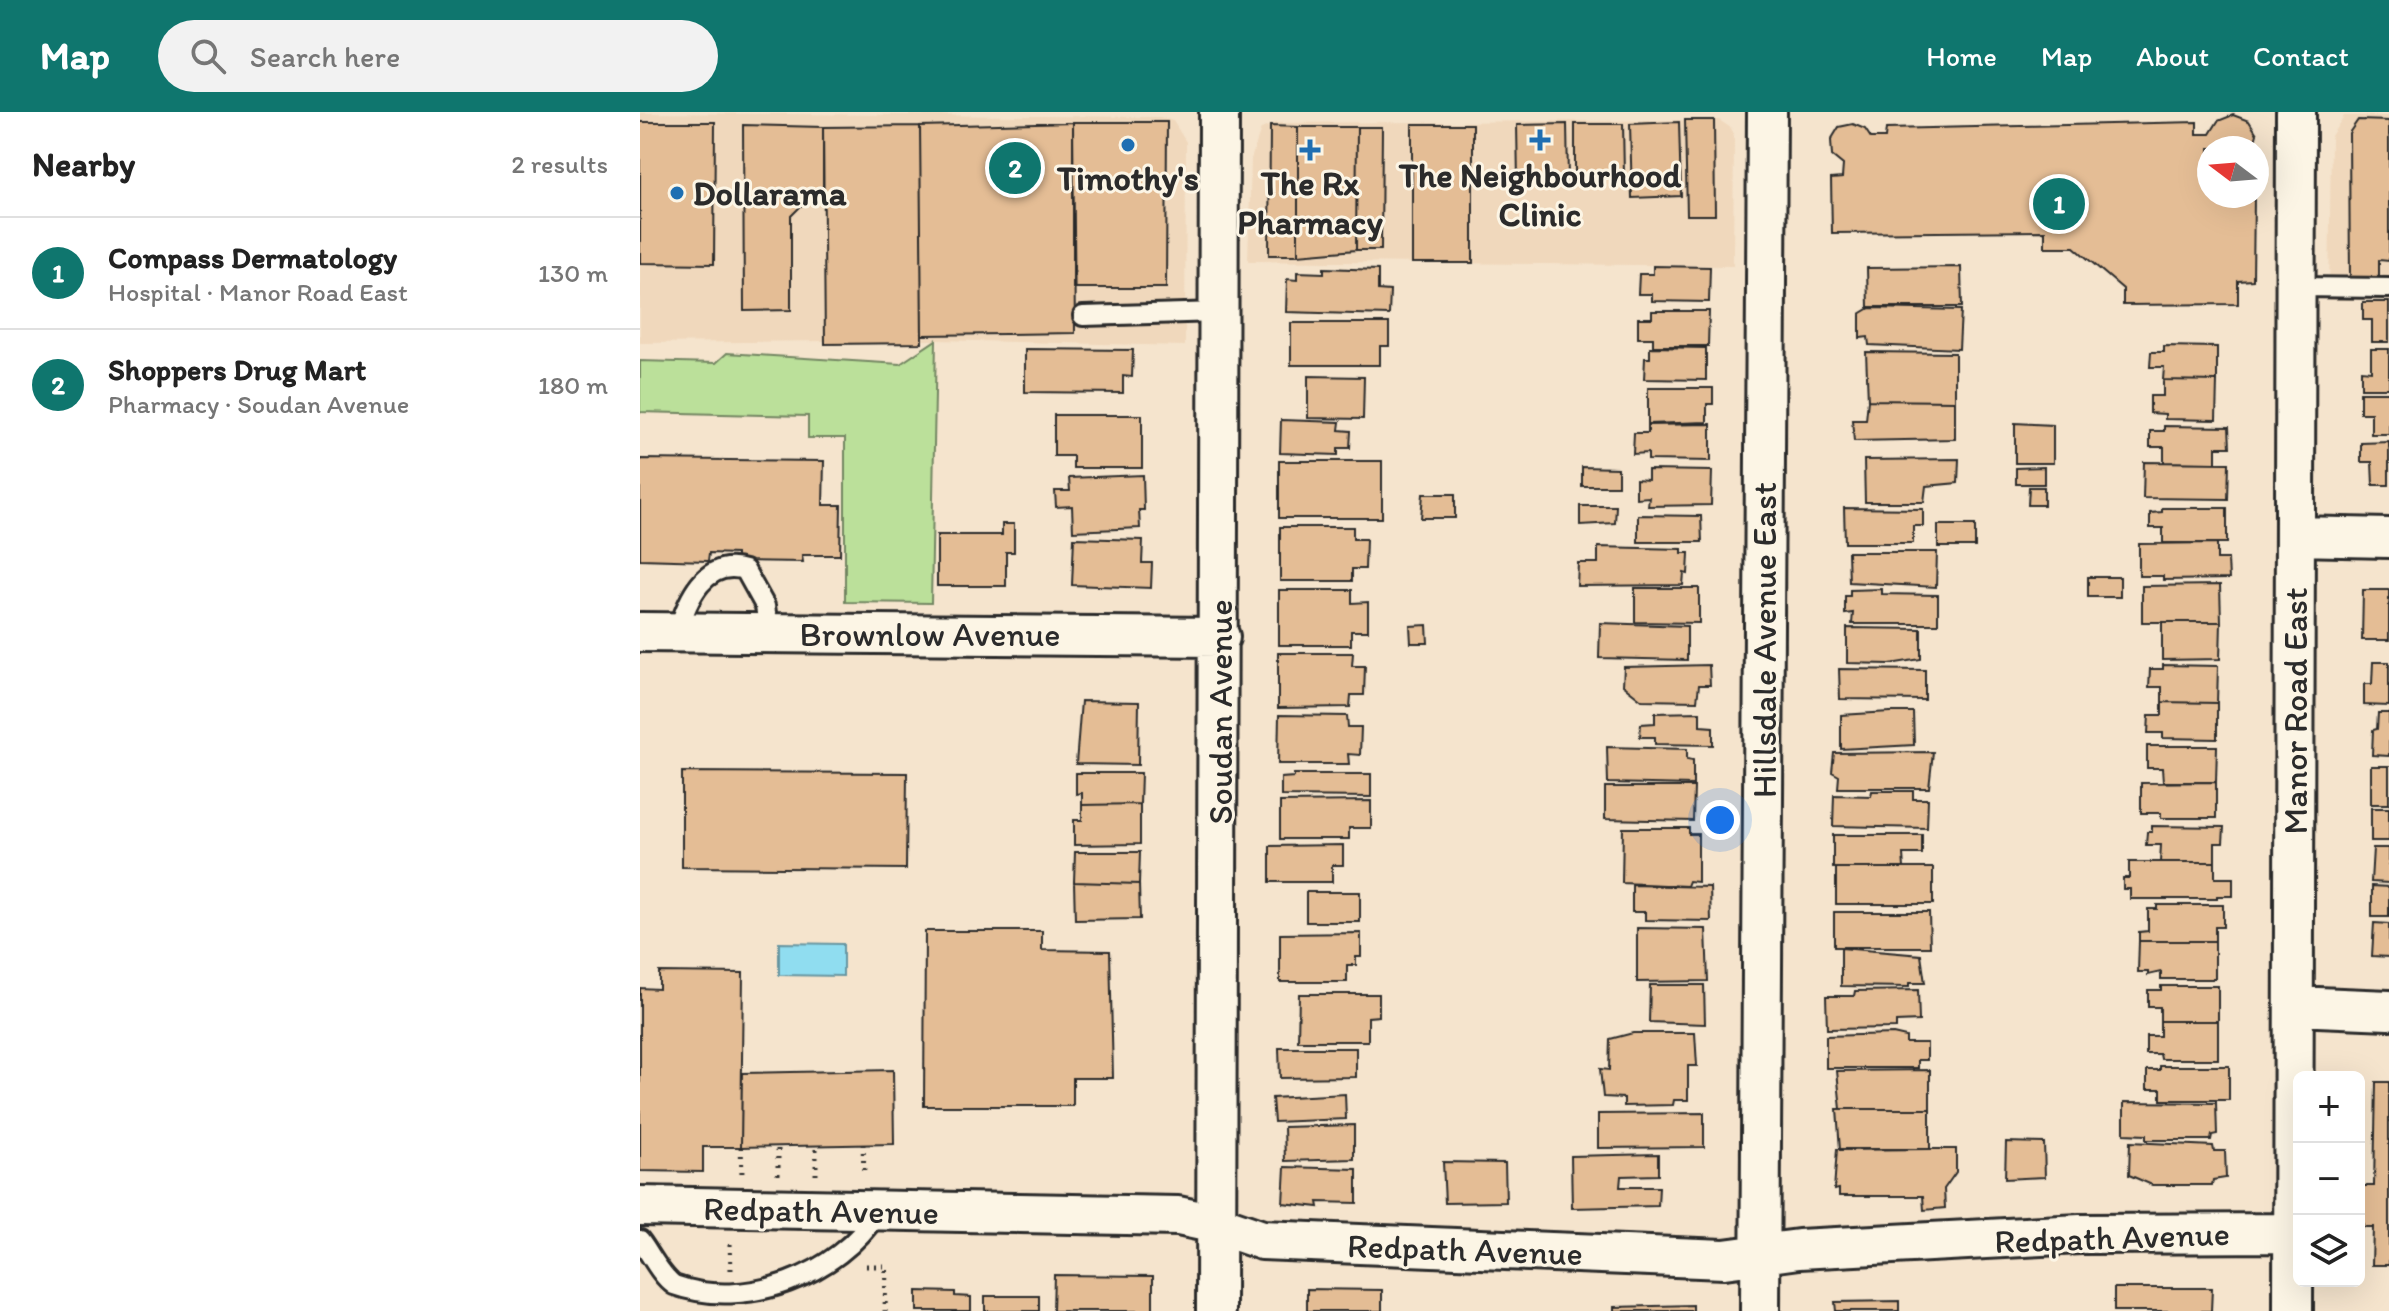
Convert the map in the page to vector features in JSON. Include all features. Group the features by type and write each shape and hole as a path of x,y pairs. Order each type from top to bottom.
{"street":[{"name":"Soudan Avenue","path":"1216,1311 1219,112"},
{"name":"Hillsdale Avenue East","path":"1760,1311 1767,112"},
{"name":"Manor Road East","path":"2294,1215 2296,112"},
{"path":"2295,536 2389,538"},
{"name":"Brownlow Avenue","path":"640,632 1220,637"},
{"path":"2294,1006 2389,1010"},
{"name":"Redpath Avenue","path":"640,1206 872,1200 1178,1216 1216,1224 1262,1240 1724,1259 1761,1252 2080,1234 2293,1233"},
{"name":"Manor Road East","path":"2293,1287 2293,1311"}],"lane":[{"path":"2296,287 2389,288"},
{"path":"1083,316 1219,312"},
{"path":"678,632 686,604 711,572 732,566 745,570 765,606 769,633"},
{"path":"640,1240 672,1284 706,1301 760,1304 803,1286 861,1239 872,1200"}],"path":[{"path":"863,1144 872,1200"},
{"path":"816,1145 816,1188"},
{"path":"778,1146 778,1188"},
{"path":"741,1147 742,1187"},
{"path":"829,1265 886,1266 885,1311"}],"shaded area":[{"path":"640,113 1160,117 1173,121 1186,142 1185,346 936,340 640,343"},
{"path":"2344,116 2389,116 2389,300 2329,300 2331,136"},
{"path":"1719,120 1731,128 1734,136 1733,266 1248,261 1251,159 1261,129 1275,123"}],"green space":[{"path":"936,340 931,603 845,602 845,438 808,438 808,416 640,412 640,361 716,363 727,353 900,364"}],"water":[{"path":"779,943 843,944 843,976 779,975"}],"building":[{"path":"2233,115 2249,121 2257,134 2197,136 2197,208 2254,208 2253,280 2238,281 2238,304 2123,305 2123,289 2074,247 2045,247 2045,231 1832,233 1831,179 1842,178 1843,165 1832,156 1831,140 1839,127 1853,124 1865,129 1871,138 1885,138 1886,129 2197,122 2197,134 2210,134 2218,121"},
{"path":"1685,120 1714,120 1715,215 1687,215"},
{"path":"2358,120 2389,121 2389,261 2379,260 2379,277 2350,282 2349,133"},
{"name":"Dollarama","path":"640,122 715,122 714,264 640,263"},
{"path":"1073,122 1167,122 1166,288 1073,288"},
{"path":"1073,122 1075,333 922,335 920,126"},
{"path":"1679,122 1681,196 1632,198 1630,124"},
{"path":"1412,124 1473,124 1473,263 1412,263"},
{"path":"1567,124 1568,180 1518,181 1517,125"},
{"path":"1575,124 1623,124 1624,175 1575,175"},
{"path":"743,125 823,127 823,194 813,194 791,216 791,310 744,311"},
{"path":"920,126 922,343 825,344 823,127"},
{"path":"1270,126 1298,127 1298,255 1269,255"},
{"path":"1298,127 1357,127 1356,250 1298,255"},
{"path":"1357,127 1382,127 1381,250 1356,250"},
{"path":"1653,266 1710,267 1709,302 1652,301 1652,294 1638,294 1639,274 1653,274"},
{"path":"1961,267 1962,307 1868,307 1867,268"},
{"path":"1324,268 1378,270 1378,290 1390,291 1389,315 1286,312 1287,279 1297,280 1297,272 1324,273"},
{"path":"2363,302 2389,302 2389,342 2372,342 2372,320 2363,320"},
{"path":"1870,308 1961,310 1959,349 1869,345 1868,337 1860,338 1860,314"},
{"path":"1652,311 1709,311 1708,346 1653,346 1653,338 1638,338 1638,318 1652,318"},
{"path":"1291,323 1389,323 1389,346 1380,346 1380,365 1291,365"},
{"path":"2164,346 2217,347 2217,381 2163,380 2164,367 2150,367 2151,352 2164,352"},
{"path":"1650,347 1706,348 1706,380 1644,379 1645,358 1650,358"},
{"path":"1025,349 1133,350 1132,377 1123,376 1123,393 1025,392"},
{"path":"2371,349 2389,349 2389,388 2361,388 2361,370 2371,371"},
{"path":"1866,352 1955,353 1955,401 1868,400"},
{"path":"1308,376 1364,377 1363,419 1308,418"},
{"path":"2163,380 2217,381 2216,420 2165,419 2165,414 2150,413 2150,396 2163,396"},
{"path":"1648,388 1713,388 1713,404 1707,404 1707,422 1648,424"},
{"path":"2360,392 2389,392 2389,434 2371,434 2371,413 2360,413"},
{"path":"1868,400 1955,401 1955,439 1854,441 1852,420 1866,420"},
{"path":"1054,415 1142,415 1142,468 1073,468 1073,456 1054,456"},
{"path":"1281,420 1340,422 1339,430 1351,431 1350,448 1338,448 1338,455 1280,453"},
{"path":"2015,423 2053,425 2053,463 2015,463"},
{"path":"1711,424 1711,461 1648,460 1648,453 1633,454 1634,433 1648,433 1648,425"},
{"path":"2164,426 2229,427 2230,447 2216,447 2216,463 2164,462 2164,447 2150,447 2150,431 2164,431"},
{"path":"2389,442 2389,485 2373,485 2372,462 2361,462 2361,443"},
{"path":"640,459 824,461 823,505 841,505 840,555 802,555 803,562 736,561 736,554 709,553 708,561 640,559"},
{"path":"1959,459 1958,483 1926,486 1924,502 1865,502 1864,460"},
{"path":"1279,461 1382,461 1382,518 1279,518"},
{"path":"2144,462 2229,463 2228,499 2143,498"},
{"path":"1582,467 1618,468 1618,486 1582,486"},
{"path":"2044,467 2044,484 2016,484 2016,468"},
{"path":"1648,470 1712,471 1711,505 1648,506 1649,497 1636,498 1636,479 1648,480"},
{"path":"1143,475 1144,510 1139,510 1140,528 1073,531 1072,506 1056,507 1055,491 1070,491 1069,478"},
{"path":"2029,487 2044,487 2044,505 2028,505"},
{"path":"1423,494 1455,494 1455,518 1421,518"},
{"path":"1580,506 1616,506 1615,523 1580,525"},
{"path":"1844,508 1923,509 1923,526 1913,526 1913,543 1845,543"},
{"path":"2162,508 2227,508 2227,543 2163,543 2163,528 2150,528 2150,513 2162,512"},
{"path":"1638,515 1701,516 1702,542 1638,542"},
{"path":"1002,524 1014,524 1014,552 1006,552 1006,586 937,586 937,535 1002,535"},
{"path":"1938,525 1975,525 1975,547 1938,547"},
{"path":"1280,527 1353,527 1353,539 1366,539 1365,569 1352,569 1352,581 1280,581"},
{"path":"1074,538 1143,540 1142,563 1152,563 1151,588 1072,585"},
{"path":"2217,543 2217,559 2228,559 2229,579 2163,580 2163,576 2139,576 2139,544"},
{"path":"1598,547 1682,549 1682,553 1689,553 1688,574 1684,573 1683,585 1577,586 1578,563 1598,563"},
{"path":"1848,552 1937,552 1936,587 1849,582"},
{"path":"2088,577 2120,577 2120,597 2088,597"},
{"path":"2220,585 2221,622 2142,622 2142,586"},
{"path":"1635,588 1699,588 1699,623 1635,622"},
{"path":"1882,589 1882,594 1938,595 1938,624 1852,624 1853,613 1845,614 1845,596 1850,596 1850,590"},
{"path":"1279,590 1352,590 1352,603 1368,602 1368,631 1351,631 1351,645 1279,645"},
{"path":"2363,590 2389,590 2389,640 2362,640"},
{"path":"2162,622 2221,622 2220,659 2162,660"},
{"path":"1600,623 1687,626 1687,660 1599,658"},
{"path":"1427,625 1428,643 1411,643 1410,626"},
{"path":"1847,628 1921,629 1921,659 1890,664 1847,663"},
{"path":"1278,653 1353,653 1352,666 1365,666 1364,695 1351,695 1350,707 1278,708"},
{"path":"2373,662 2389,662 2389,706 2364,705 2364,684 2372,684"},
{"path":"1709,665 1710,685 1699,685 1697,701 1642,700 1623,685 1624,667"},
{"path":"2163,665 2218,666 2217,703 2162,702 2162,687 2149,687 2150,669 2163,669"},
{"path":"1839,669 1925,670 1925,700 1840,699"},
{"path":"1081,701 1139,702 1138,765 1076,764"},
{"path":"2162,702 2217,703 2217,739 2163,738 2163,733 2148,733 2149,715 2162,715"},
{"path":"1700,712 1700,726 1713,727 1713,745 1655,744 1655,737 1640,737 1641,724 1655,723 1655,713"},
{"path":"1913,712 1914,745 1841,749 1841,715"},
{"path":"2378,713 2389,713 2389,756 2372,755 2373,730 2377,729"},
{"path":"1279,715 1347,716 1348,727 1361,727 1360,755 1348,754 1349,764 1278,764"},
{"path":"2147,746 2217,746 2216,782 2163,782 2162,768 2147,768"},
{"path":"1607,747 1687,749 1687,759 1693,760 1693,785 1608,783"},
{"path":"1933,752 1929,788 1838,788 1839,776 1832,772 1834,753"},
{"path":"2371,766 2389,766 2389,804 2371,804"},
{"path":"682,772 907,773 906,869 682,867"},
{"path":"1076,773 1141,773 1140,804 1082,805 1082,793 1076,794"},
{"path":"1294,774 1371,774 1371,797 1281,796 1281,778 1294,777"},
{"path":"2216,782 2216,818 2161,818 2161,813 2141,813 2141,783"},
{"path":"1605,787 1694,787 1693,821 1605,819"},
{"path":"1872,791 1913,791 1913,799 1928,799 1927,828 1833,826 1834,795 1871,796"},
{"path":"1371,801 1371,828 1349,828 1349,839 1280,839 1280,802"},
{"path":"1140,804 1140,844 1074,845 1074,820 1082,820 1082,805"},
{"path":"2371,808 2389,808 2389,841 2371,841"},
{"path":"2152,826 2224,827 2223,843 2215,843 2215,862 2160,862 2161,845 2146,845 2147,832 2152,832"},
{"path":"1623,828 1689,828 1689,834 1698,834 1698,882 1689,881 1687,886 1622,883"},
{"path":"1833,835 1922,835 1922,854 1903,854 1904,868 1833,868"},
{"path":"1343,845 1343,865 1332,865 1332,882 1270,882 1270,846"},
{"path":"2373,848 2389,848 2389,883 2371,882"},
{"path":"1075,852 1140,852 1139,884 1074,882"},
{"path":"2129,862 2215,862 2215,878 2233,878 2233,896 2217,896 2217,899 2130,899 2130,889 2123,889 2123,878 2129,878"},
{"path":"1836,868 1933,868 1933,904 1836,904"},
{"path":"1074,882 1139,884 1140,919 1075,920"},
{"path":"1632,885 1710,887 1711,921 1645,920 1645,912 1632,912"},
{"path":"2372,886 2389,887 2389,917 2372,917"},
{"path":"1306,892 1360,892 1360,922 1306,922"},
{"path":"2157,905 2223,905 2223,927 2215,927 2215,941 2139,941 2139,932 2148,931 2148,909 2157,909"},
{"path":"1834,912 1929,912 1930,947 1834,947"},
{"path":"2374,923 2389,924 2389,957 2372,956"},
{"path":"1637,928 1706,929 1708,981 1637,982"},
{"path":"925,931 1042,931 1042,950 1110,951 1113,1078 1073,1078 1073,1106 924,1106"},
{"path":"1361,933 1361,957 1356,957 1356,965 1347,965 1347,982 1280,982 1280,934"},
{"path":"2139,941 2215,941 2215,979 2161,979 2161,972 2148,975 2148,972 2138,972"},
{"path":"1841,948 1921,955 1925,983 1909,983 1909,987 1841,986"},
{"path":"659,972 743,973 741,1147 703,1147 703,1172 640,1171 640,988 659,989"},
{"path":"1650,985 1704,985 1705,1024 1649,1022"},
{"path":"2161,986 2218,986 2218,1021 2160,1021 2160,1007 2148,1007 2148,990 2161,990"},
{"path":"1918,990 1919,1021 1896,1022 1896,1028 1827,1029 1826,996 1854,996 1855,991"},
{"path":"1299,994 1379,994 1379,1016 1368,1017 1368,1041 1298,1041"},
{"path":"2160,1021 2218,1021 2218,1059 2161,1059 2160,1054 2146,1054 2146,1036 2160,1036"},
{"path":"1633,1033 1695,1033 1697,1066 1688,1066 1688,1100 1674,1100 1673,1105 1624,1106 1624,1098 1603,1097 1600,1069 1609,1070 1610,1039"},
{"path":"1893,1034 1906,1037 1906,1043 1927,1043 1927,1060 1918,1060 1918,1068 1826,1068 1826,1036"},
{"path":"1279,1048 1356,1048 1356,1077 1280,1078"},
{"path":"2160,1066 2229,1066 2229,1100 2161,1100 2161,1089 2147,1089 2147,1070 2160,1070"},
{"path":"893,1070 894,1144 741,1147 742,1073"},
{"path":"1930,1070 1930,1109 1841,1109 1837,1071"},
{"path":"2376,1082 2389,1082 2389,1265 2372,1265 2373,1227 2365,1227 2365,1186 2374,1186"},
{"path":"1345,1094 1346,1119 1274,1122 1272,1098"},
{"path":"2124,1102 2216,1103 2217,1134 2212,1135 2211,1140 2146,1140 2146,1135 2124,1134"},
{"path":"1837,1109 1930,1109 1930,1149 1840,1150"},
{"path":"1704,1113 1704,1147 1598,1148 1598,1114"},
{"path":"1354,1125 1354,1159 1285,1161 1284,1127"},
{"path":"2006,1142 2044,1143 2045,1177 2005,1179"},
{"path":"2130,1142 2213,1146 2214,1151 2225,1151 2226,1178 2213,1180 2212,1185 2152,1185 2129,1175"},
{"path":"1837,1149 1956,1149 1956,1172 1944,1189 1945,1208 1924,1210 1923,1196 1839,1196 1839,1189 1834,1190"},
{"path":"1658,1154 1658,1175 1621,1176 1620,1187 1659,1187 1658,1206 1572,1208 1571,1156"},
{"path":"1443,1162 1505,1163 1506,1202 1445,1203"},
{"path":"1285,1167 1357,1169 1357,1203 1318,1202 1319,1207 1283,1203"},
{"path":"1054,1275 1153,1276 1153,1311 1053,1311"},
{"path":"2114,1288 2212,1288 2211,1311 2114,1311"},
{"path":"1307,1289 1382,1290 1382,1311 1307,1311"},
{"path":"917,1291 955,1292 955,1296 971,1297 971,1311 917,1311"},
{"path":"985,1296 1039,1296 1039,1311 985,1311"},
{"path":"1899,1301 1899,1311 1836,1311 1835,1302"},
{"path":"1693,1305 1693,1311 1614,1311 1614,1307"}],"place":[{"name":"The Neighbourhood Clinic","path":"1540,140"},
{"name":"Timothy's","path":"1128,145"},
{"name":"The Rx Pharmacy","path":"1310,150"},
{"name":"Shoppers Drug Mart","path":"1015,168"},
{"name":"Dollarama","path":"677,193"},
{"name":"Compass Dermatology","path":"2059,204"}]}
